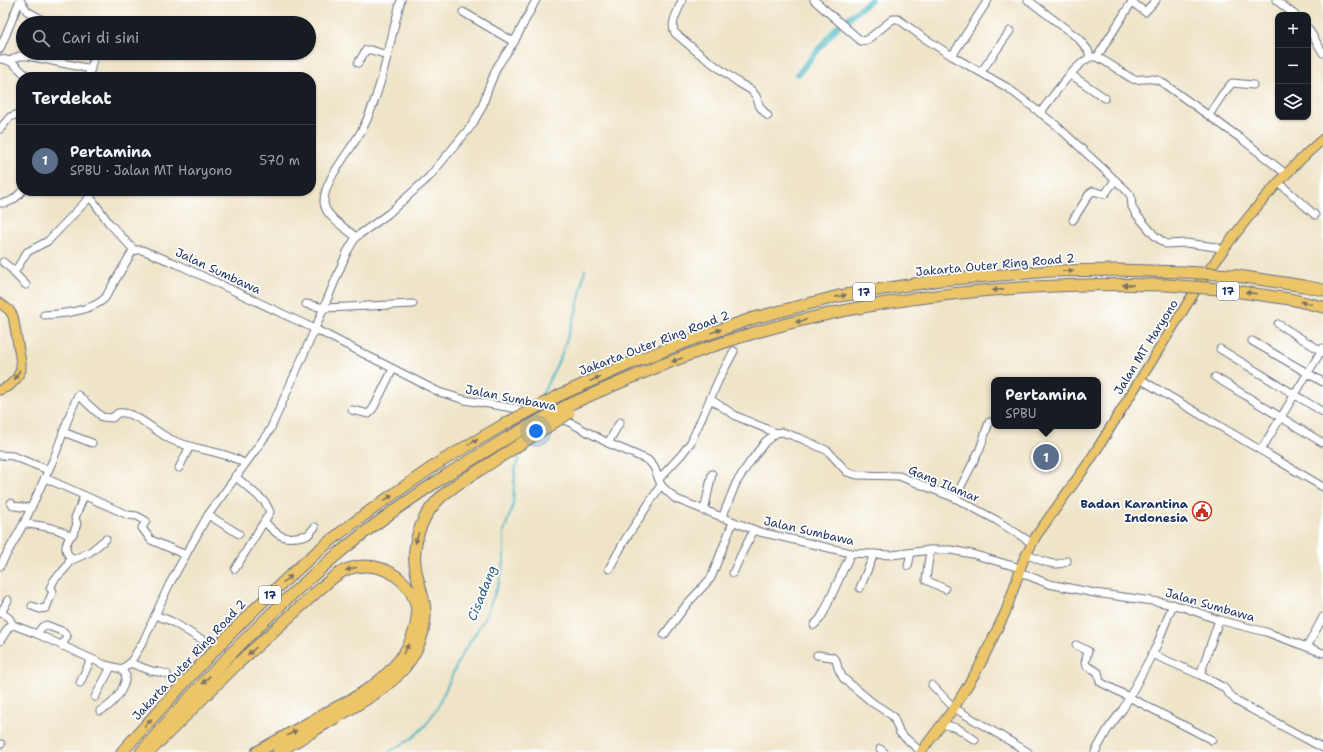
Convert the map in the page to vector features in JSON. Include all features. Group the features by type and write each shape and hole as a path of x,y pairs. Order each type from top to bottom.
{"highway":[{"name":"Jakarta Outer Ring Road 2","path":"122,752 216,647 263,601 324,546 379,504 440,462 503,425 560,395 631,363 693,339 754,318 839,296 940,280 1051,271 1116,270 1231,275 1323,290"},
{"name":"Jakarta Outer Ring Road 2","path":"141,752 228,656 273,611 345,548 387,515 448,474 509,437 640,373 758,332 847,310 952,294 1055,286 1119,284 1167,285 1219,289 1290,299 1323,307"},
{"path":"278,752 369,698 382,689 403,669 415,651 422,635 425,618 424,603 416,570 414,553 417,536 425,517 437,500 456,485 568,409"},
{"path":"149,752 236,666 335,577 348,569 361,566 377,566 401,579 411,592 416,605 417,617 413,635 408,646 396,664 383,678 365,691 258,752"}],"main road":[{"name":"Jalan MT Haryono","path":"921,752 954,708 979,667 999,628 1026,554 1041,527 1089,462 1202,280 1278,182 1299,160 1323,139"},
{"path":"0,303 9,310 13,316 20,353 20,370 16,379 9,386 0,390"}],"street":[{"path":"20,0 27,11 36,16"},
{"path":"0,49 20,0"},
{"path":"356,236 329,214 325,208 324,199 332,177 366,123 380,81 401,0"},
{"path":"8,600 1,612 9,618 13,625 111,667 122,669 130,663 143,642 169,585 208,515 244,463 270,430 324,308 343,259 356,236 388,214 420,186 472,125 482,107 493,74 514,42 536,0"},
{"path":"682,0 673,25 675,34 739,83 751,90 756,96 760,107 768,116"},
{"path":"814,0 861,41 867,40 893,19 898,19 952,56 1008,88 1061,130 1121,184 1131,196 1132,207 1136,214 1155,236 1166,244 1186,243 1216,247 1223,251"},
{"path":"952,56 988,0"},
{"path":"1028,0 1078,38 1093,57 1133,79 1156,79 1244,140 1286,174"},
{"path":"1040,113 1070,74 1083,61 1093,57 1130,1 1145,12 1156,0"},
{"path":"1276,0 1291,12"},
{"path":"463,12 514,42"},
{"path":"981,72 1010,31"},
{"path":"1311,33 1323,53"},
{"path":"358,63 366,50 387,54"},
{"path":"10,61 16,58"},
{"path":"0,59 10,61 23,72"},
{"path":"47,60 91,69"},
{"path":"90,72 93,60"},
{"path":"1070,74 1105,98"},
{"path":"1209,115 1232,83 1253,85"},
{"path":"0,129 10,117 16,115"},
{"path":"1073,220 1090,193 1093,191 1105,194 1115,180"},
{"path":"1278,182 1315,215"},
{"path":"0,203 4,204 16,196"},
{"path":"14,271 27,252 48,241 90,197 109,223 134,250 102,301 93,306 63,314 44,315"},
{"name":"Jalan Sumbawa","path":"134,250 142,250 177,264 315,329 439,392 456,398 542,413 558,418 608,443 648,460 654,467 660,482 673,497 704,511 754,530 851,553 892,555 930,550 959,551 1020,570 1049,584 1096,593 1173,604 1219,620 1266,632 1323,653"},
{"path":"3,262 14,271 17,278 26,285"},
{"path":"306,304 324,308 413,304"},
{"path":"1261,450 1294,394 1322,351 1278,324"},
{"path":"1252,340 1323,382"},
{"path":"1220,349 1323,412"},
{"path":"609,569 660,482 691,442 719,379 734,351"},
{"path":"352,410 367,415 372,412 393,369"},
{"path":"1215,378 1323,443"},
{"path":"1140,380 1261,450 1323,488"},
{"path":"0,566 3,553 24,523 45,478 78,395 104,418 112,418 120,412 126,413 147,423 170,439 232,457 244,463"},
{"path":"710,399 736,416 776,433 765,442 756,453 736,483 722,518"},
{"path":"608,443 620,422"},
{"path":"955,498 980,449 989,422"},
{"path":"63,432 92,443"},
{"name":"Gang Ilamar","path":"776,433 784,432 820,448 830,454 845,471 854,474 901,477 955,498 996,520 1032,543"},
{"path":"179,468 190,446"},
{"path":"0,455 13,456 48,470"},
{"path":"704,511 712,474"},
{"path":"235,476 265,502 270,512 235,568"},
{"path":"45,478 128,515 138,516 146,521 142,528 151,540 186,555"},
{"path":"32,606 42,610 46,608 52,591 50,588 55,579 66,570 70,557 66,553 65,545 73,534 77,524 75,518 84,496"},
{"path":"11,503 14,506 30,508"},
{"path":"208,515 239,534"},
{"path":"264,522 278,535 284,537 308,535 315,527"},
{"path":"664,635 688,604 711,578 733,522"},
{"path":"24,523 58,530 66,533 70,537"},
{"path":"733,573 754,530"},
{"path":"70,561 90,552 106,539"},
{"path":"930,550 926,580 945,590"},
{"path":"814,625 824,612 851,553"},
{"path":"908,566 911,553"},
{"path":"860,588 874,554"},
{"path":"1026,554 1054,564 1060,564 1067,561"},
{"path":"1095,752 1129,697 1152,654 1162,634 1173,604"},
{"path":"155,615 171,621 208,642"},
{"path":"1307,647 1323,617"},
{"path":"1200,675 1219,620"},
{"path":"0,641 9,627 13,625"},
{"path":"37,634 43,627 46,626 64,632 67,636 62,646"},
{"path":"1076,644 1088,651 1085,663 1098,672 1100,682 1212,740"},
{"path":"1152,654 1223,687 1236,701 1323,748"},
{"path":"817,655 832,657 836,660 842,678 873,703 893,716 900,733 921,752"},
{"path":"80,683 90,659"},
{"path":"130,663 152,671 167,674"},
{"path":"95,697 111,667"},
{"path":"100,711 109,705 119,694 125,679 125,673 122,669"},
{"path":"932,686 954,708 1028,752"},
{"path":"942,724 957,728 975,740"}],"waterway":[{"path":"842,23 871,0"},
{"path":"798,74 838,26"},
{"name":"Cisadang","path":"539,401 561,356 577,309 585,269"},
{"name":"Cisadang","path":"389,752 411,739 425,726 437,708 461,656 485,618 499,582 504,563 504,531 513,506 515,470 522,448"}],"place":[{"name":"Pertamina","path":"1046,457"},
{"name":"Badan Karantina Indonesia","path":"1202,511"}]}
